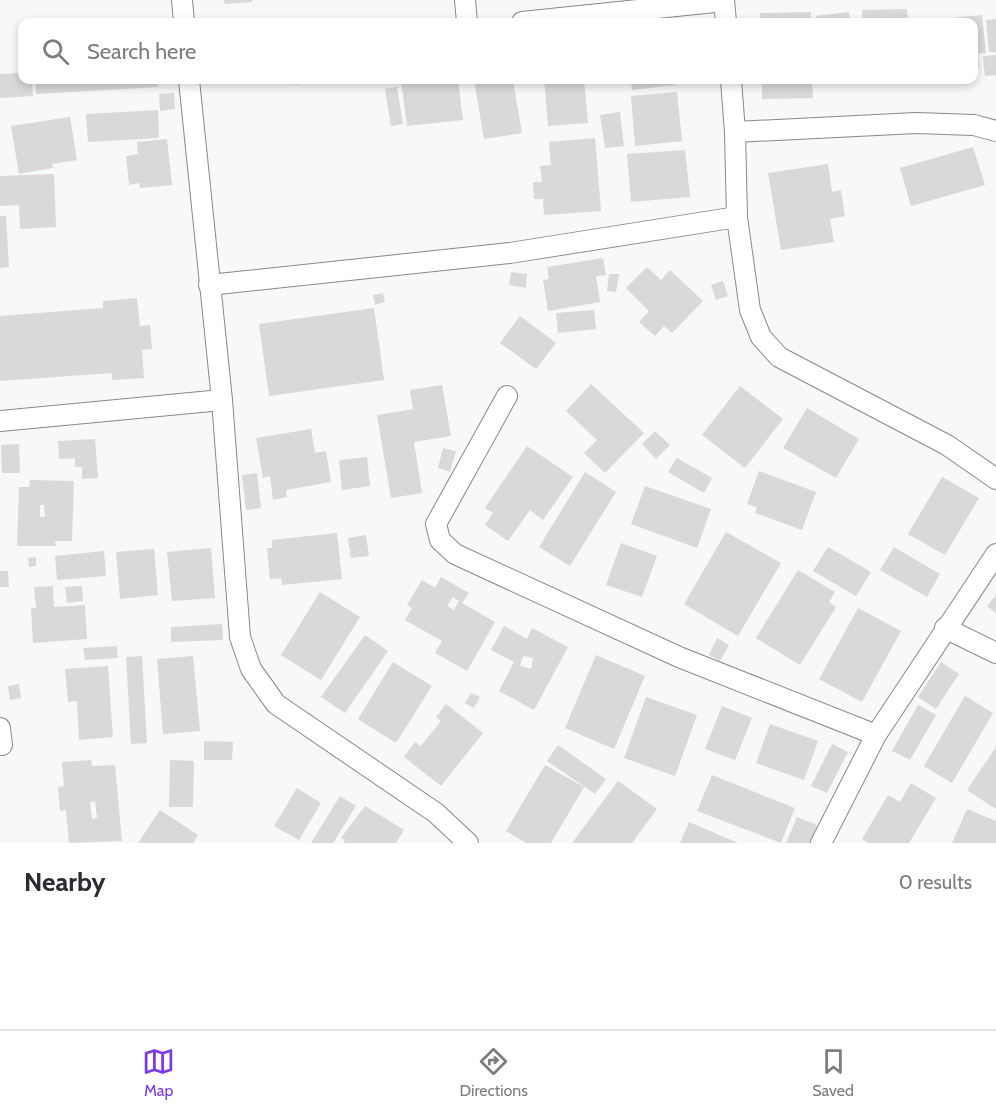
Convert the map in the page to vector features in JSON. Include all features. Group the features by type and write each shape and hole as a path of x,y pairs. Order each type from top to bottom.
{"street":[{"path":"182,0 184,18"},
{"path":"465,0 467,18"},
{"path":"560,18 724,1 726,18"},
{"path":"189,84 222,400 240,637 251,669 276,704 436,813 468,843"},
{"path":"731,84 737,217 750,310 760,337 779,357 947,445 996,479"},
{"path":"735,132 916,123 974,125 996,130"},
{"path":"209,285 510,253 737,217"},
{"path":"507,396 435,524 440,540 455,554 679,657 876,735"},
{"path":"0,421 222,400"},
{"path":"821,843 876,735 996,554"},
{"path":"945,628 996,653"}],"building":[{"path":"224,0 252,0 252,2 225,4"},
{"path":"907,9 908,18 863,18 862,10"},
{"path":"811,12 811,18 760,18 760,13"},
{"path":"849,12 850,18 816,18 816,16"},
{"path":"982,15 986,53 978,54 978,18 952,18"},
{"path":"996,19 996,52 989,52 986,20"},
{"path":"996,55 996,75 985,76 983,56"},
{"path":"18,73 18,84 32,84 33,96 0,98 0,74"},
{"path":"35,84 158,84 158,87 36,94"},
{"path":"401,84 458,84 463,120 407,126"},
{"path":"475,84 514,84 522,133 484,139"},
{"path":"544,84 584,84 588,123 548,126"},
{"path":"631,84 675,85 632,90"},
{"path":"762,84 812,84 813,98 762,99"},
{"path":"397,87 403,124 391,126 385,89"},
{"path":"677,92 682,141 635,146 631,96"},
{"path":"174,93 175,109 160,111 159,94"},
{"path":"158,110 159,138 88,142 86,114"},
{"path":"620,112 624,146 605,148 600,115"},
{"path":"70,117 77,160 52,164 53,168 19,174 11,126"},
{"path":"595,138 601,211 544,215 543,199 534,199 533,182 542,182 540,166 551,165 549,142"},
{"path":"167,139 172,185 140,188 139,183 129,185 126,156 138,154 137,142"},
{"path":"973,147 985,185 911,206 900,168"},
{"path":"685,150 690,197 631,202 627,154"},
{"path":"828,164 832,192 841,190 845,216 830,219 834,242 781,250 768,173"},
{"path":"54,174 56,227 20,229 19,205 0,206 0,176"},
{"path":"0,216 6,216 9,267 0,268"},
{"path":"603,258 606,275 596,276 600,302 548,311 543,280 549,279 547,267"},
{"path":"647,267 661,280 670,270 703,301 672,333 664,326 655,336 639,322 649,311 626,288"},
{"path":"511,272 527,274 526,288 509,285"},
{"path":"609,274 619,274 616,292 607,291"},
{"path":"723,281 728,296 716,300 711,285"},
{"path":"383,293 385,302 375,305 373,295"},
{"path":"137,298 140,326 150,325 152,349 142,350 144,378 112,380 112,373 0,381 0,316 103,308 103,301"},
{"path":"374,308 384,380 269,396 259,324"},
{"path":"594,310 596,329 558,333 556,313"},
{"path":"520,316 556,343 536,369 500,343"},
{"path":"591,384 644,433 605,473 584,453 597,440 566,411"},
{"path":"442,385 451,436 414,442 422,493 391,498 377,415 413,409 410,390"},
{"path":"740,386 783,419 745,468 702,435"},
{"path":"807,408 859,439 836,478 783,448"},
{"path":"311,429 315,453 326,451 331,482 286,490 287,497 273,500 270,476 263,478 256,438"},
{"path":"655,431 670,445 656,459 642,444"},
{"path":"95,439 98,478 82,479 82,467 75,467 75,458 59,459 58,441"},
{"path":"19,444 20,473 2,473 1,445"},
{"path":"527,446 573,477 543,520 530,510 508,541 485,525 493,513 485,508"},
{"path":"443,448 456,451 450,472 438,468"},
{"path":"367,457 370,486 342,490 339,460"},
{"path":"677,458 712,478 704,493 668,472"},
{"path":"759,471 816,492 802,530 755,513 757,507 747,504"},
{"path":"585,472 616,492 570,566 539,547"},
{"path":"257,473 261,508 246,510 242,475"},
{"path":"942,477 979,498 945,555 908,534"},
{"path":"30,480 74,481 72,541 55,541 56,546 17,546 19,487 29,487","holes":["40,505 44,505 45,517 40,517"]},
{"path":"645,486 711,509 697,548 631,524"},
{"path":"726,532 781,563 738,636 684,604"},
{"path":"337,533 342,579 282,585 281,578 270,579 267,548 272,548 272,540"},
{"path":"366,535 369,556 351,558 348,538"},
{"path":"621,543 657,556 642,597 606,585"},
{"path":"828,547 871,572 856,596 813,571"},
{"path":"894,547 940,574 927,597 880,570"},
{"path":"211,548 215,598 172,601 167,552"},
{"path":"154,549 158,595 120,599 116,552"},
{"path":"104,551 106,576 57,580 55,556"},
{"path":"36,557 36,566 29,567 28,558"},
{"path":"798,570 835,592 829,602 836,607 800,665 756,638"},
{"path":"0,571 8,571 9,587 0,587"},
{"path":"441,577 469,593 462,603 495,622 467,671 435,653 442,641 405,620 412,608 407,605 422,580 435,588","holes":["453,597 459,601 454,610 447,606"]},
{"path":"53,586 54,607 85,605 87,639 33,643 31,608 36,608 34,587"},
{"path":"82,586 83,601 67,603 65,587"},
{"path":"320,592 360,617 321,680 281,655"},
{"path":"996,595 996,613 987,606"},
{"path":"858,608 901,631 862,702 819,679"},
{"path":"222,624 223,640 171,642 171,627"},
{"path":"504,626 527,639 532,628 568,647 534,710 499,691 514,662 491,650","holes":["523,656 533,658 531,669 520,666"]},
{"path":"365,635 388,651 345,713 321,697"},
{"path":"717,638 729,645 720,661 709,655"},
{"path":"117,646 118,658 85,660 83,648"},
{"path":"596,655 645,676 614,749 565,728"},
{"path":"142,656 147,743 131,744 126,657"},
{"path":"193,656 200,731 163,734 157,659"},
{"path":"393,662 432,686 396,743 358,719"},
{"path":"941,662 959,674 936,709 918,697"},
{"path":"108,666 113,737 79,740 77,701 68,702 65,669"},
{"path":"19,684 21,698 10,700 8,686"},
{"path":"471,693 480,697 474,708 465,703"},
{"path":"965,696 993,713 952,783 924,766"},
{"path":"646,697 697,715 675,776 624,758"},
{"path":"446,704 483,733 441,786 404,757 415,742 421,746 441,721 436,717"},
{"path":"918,705 936,715 910,760 892,751"},
{"path":"722,706 752,718 735,760 705,749"},
{"path":"770,724 818,741 804,780 756,763"},
{"path":"204,741 233,742 232,760 204,760"},
{"path":"832,744 848,752 827,793 811,786"},
{"path":"558,745 606,779 595,794 547,761"},
{"path":"996,747 996,809 967,790"},
{"path":"91,760 92,766 115,765 122,841 69,843 66,810 60,811 58,787 64,786 62,762","holes":["95,801 97,818 92,819 90,802"]},
{"path":"170,760 194,761 193,807 169,807"},
{"path":"545,765 584,787 551,843 526,843 506,831"},
{"path":"712,775 795,808 781,843 697,811"},
{"path":"618,781 657,809 632,843 572,843"},
{"path":"911,783 936,798 909,843 868,843 862,839 888,795 900,802"},
{"path":"297,788 321,803 299,840 274,826"},
{"path":"340,796 356,806 333,843 311,843"},
{"path":"365,806 404,830 396,843 343,843 345,840 341,838"},
{"path":"967,809 996,821 996,843 952,843"},
{"path":"160,810 198,835 193,843 138,843"},
{"path":"797,817 817,825 810,843 786,843"},
{"path":"689,822 738,843 680,843"}]}
